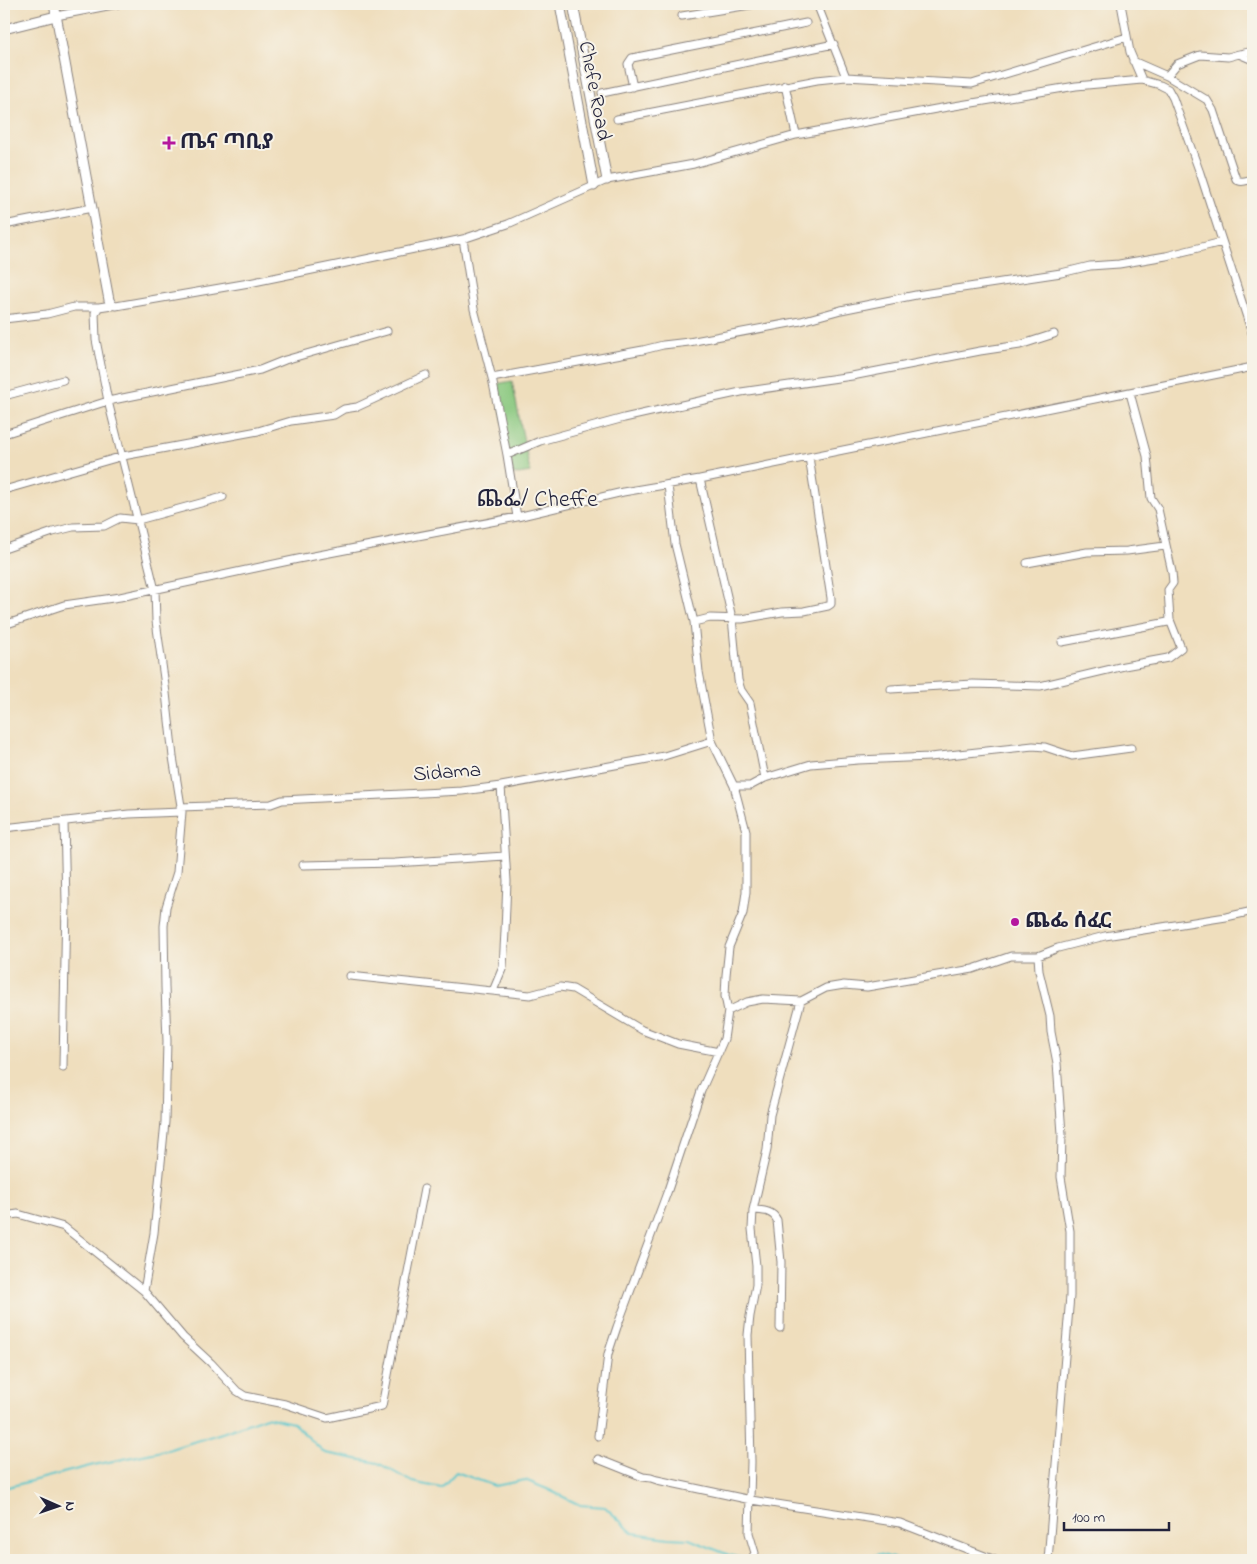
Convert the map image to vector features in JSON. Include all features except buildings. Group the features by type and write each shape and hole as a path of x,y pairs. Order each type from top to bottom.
{"street":[{"path":"54,4 109,300 112,305"},
{"path":"4,29 56,16 118,4"},
{"path":"560,5 574,4"},
{"name":"Chefe Road","path":"574,4 606,180"},
{"path":"682,16 756,4"},
{"path":"817,4 846,77"},
{"path":"1121,4 1133,61 1142,80"},
{"name":"Chefe Road","path":"560,5 594,186"},
{"path":"633,87 628,64 632,58 806,22"},
{"path":"617,119 817,80 846,77 972,84 1127,37"},
{"path":"602,93 834,44"},
{"path":"1167,76 1177,64 1200,55 1228,57 1253,51"},
{"path":"1239,54 1253,60"},
{"path":"1133,61 1167,76 1207,100 1213,110 1236,179 1243,182 1253,179"},
{"path":"4,319 47,314 74,307 116,306 249,283 463,239 508,224 606,180 694,164 796,135 936,109 1048,91 1142,80 1168,89 1173,98 1253,336"},
{"path":"785,86 796,135"},
{"path":"4,225 92,208"},
{"path":"463,239 474,309 492,378 517,517"},
{"path":"492,378 801,321 841,310 916,295 1061,273 1090,266 1119,264 1166,256 1222,242"},
{"path":"99,307 95,313 96,340 108,401 155,590 156,621 181,810 177,872 166,907 164,926 167,1041 165,1122 154,1233 144,1291"},
{"path":"4,434 108,401 260,370 286,360 388,331"},
{"path":"507,455 540,441 624,418 732,394 852,376 980,351 1020,346 1054,334"},
{"path":"4,625 64,605 120,597 298,559 517,517 623,492 700,479 1253,368"},
{"path":"4,490 123,456 250,432 291,421 334,415 344,409 357,407 426,375"},
{"path":"4,396 63,380"},
{"path":"891,689 973,684 1040,686 1124,666 1168,658 1181,648 1170,620 1168,590 1173,582 1172,572 1158,509 1151,498 1147,456 1130,392"},
{"path":"694,622 710,618 742,619 782,612 804,611 831,604 809,457"},
{"path":"700,479 732,618 738,680 741,690 750,703 765,778"},
{"path":"598,1436 608,1354 616,1327 664,1200 701,1091 724,1039 728,1012 725,996 729,947 743,913 746,892 746,830 734,786 712,741 699,672 694,622 675,544 668,485"},
{"path":"4,549 52,532 73,527 104,526 120,518 138,520 223,497"},
{"path":"1027,563 1087,552 1126,551 1165,546"},
{"path":"1062,642 1168,622 1170,620"},
{"name":"Sidama","path":"4,828 129,814 270,804 282,800 462,791 501,786 664,756 712,741"},
{"path":"734,786 750,786 765,778 811,764 930,757 1033,746 1045,747 1072,756 1131,748"},
{"path":"493,991 503,967 506,889 501,786"},
{"path":"62,1066 66,902 64,822"},
{"path":"303,865 396,863 505,856"},
{"path":"728,1012 747,1002 763,999 801,1001 826,988 844,986 867,987 973,969 1012,956 1038,956 1058,948 1105,936 1253,911"},
{"path":"1038,956 1039,971 1050,1016 1057,1062 1062,1134 1061,1177 1070,1240 1070,1296 1048,1560"},
{"path":"350,976 530,994 560,987 573,989 642,1030 678,1044 718,1052"},
{"path":"752,1560 755,1553 749,1533 751,1500 748,1334 756,1286 752,1229 753,1210 767,1150 770,1115 801,1001"},
{"path":"4,1216 18,1214 64,1227 144,1291 183,1337 244,1396 285,1404 327,1418 382,1406 424,1189"},
{"path":"753,1210 768,1211 777,1220 781,1262 780,1328"},
{"path":"598,1459 643,1477 751,1500 900,1522 994,1560"}],"green space":[{"path":"512,381 530,472 513,475 496,384"}],"waterway":[{"path":"4,1488 94,1465 167,1450 266,1417 293,1423 325,1453 378,1463 412,1482 441,1488 456,1472 495,1486 525,1480 580,1505 605,1507 633,1533 689,1539 729,1555 750,1560"},
{"path":"862,1560 879,1554 899,1560"}],"place":[{"name":"ጤና ጣቢያ","path":"169,143"},
{"name":"ጨፌ ሰፈር","path":"1015,922"}],"district":[{"name":"ጨፌ/ Cheffe","path":"537,500"}]}
